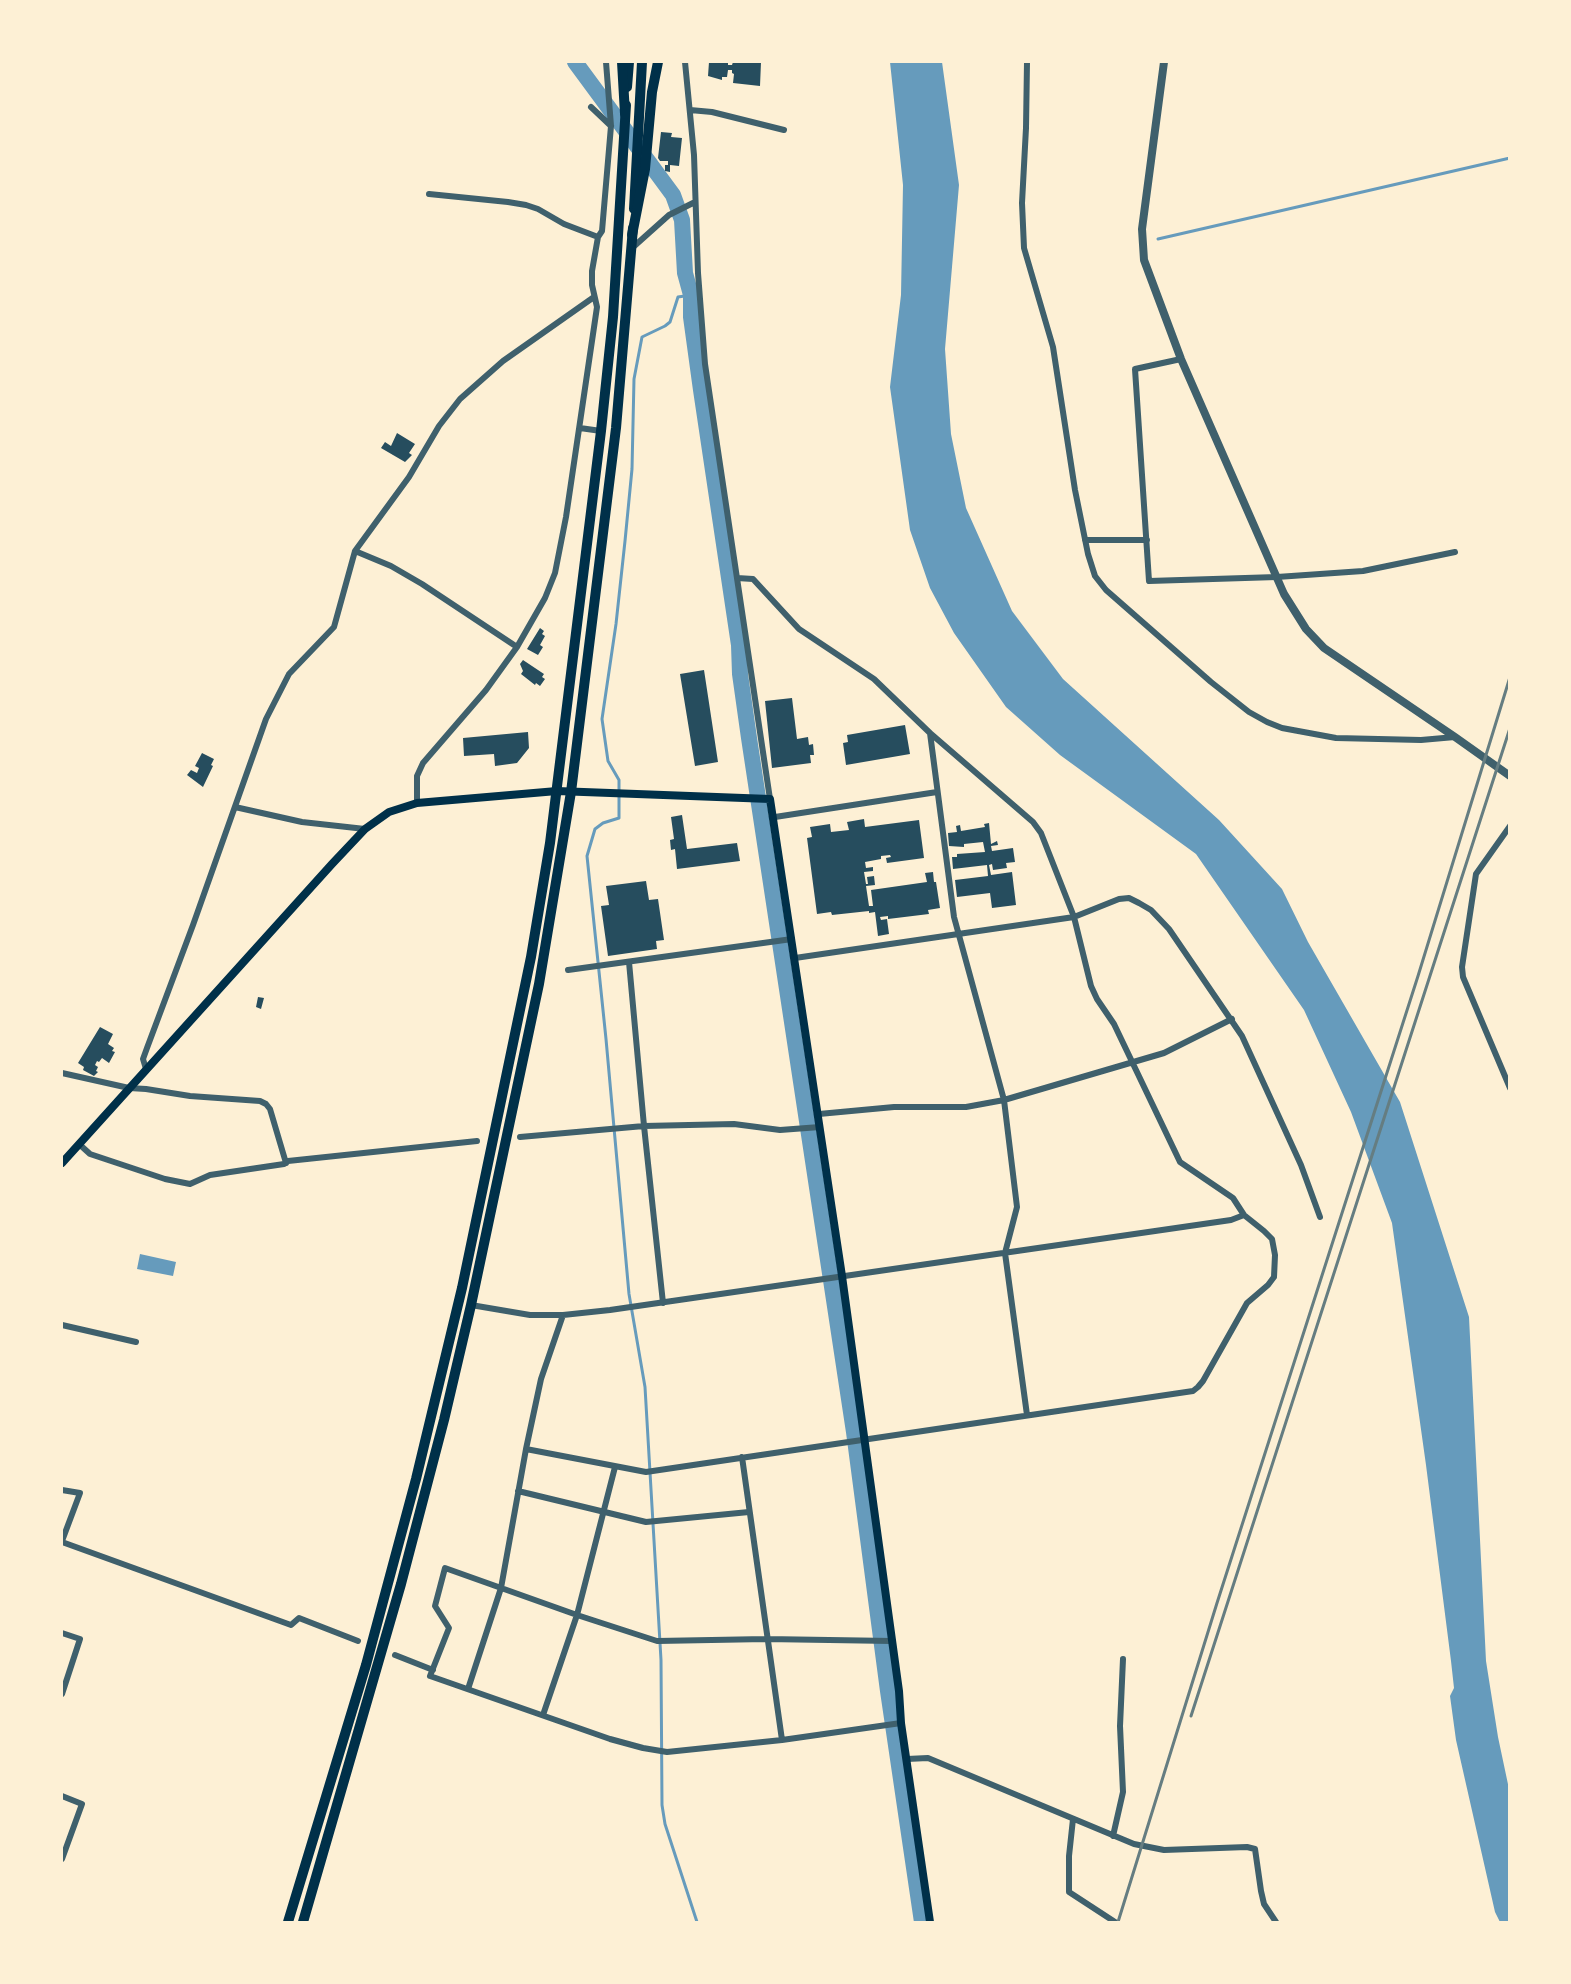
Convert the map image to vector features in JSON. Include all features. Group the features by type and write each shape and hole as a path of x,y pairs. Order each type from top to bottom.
{"highway":[{"path":"622,62 625,114"},
{"path":"288,1923 366,1665 435,1401 462,1288 531,957 557,791 601,431 613,317 629,62"},
{"path":"303,1923 401,1584 471,1305 537,996 571,792 616,428 632,235 642,62"},
{"path":"632,235 645,169 647,133 658,62"}],"main road":[{"path":"62,1163 364,829 389,812 417,803 557,791 770,799 775,817 819,1114 838,1276 865,1439 901,1723 930,1923"}],"street":[{"path":"417,803 417,776 423,763 486,690 517,647 545,598 555,573 580,428 597,306 592,271 598,237 602,231 611,126 606,62"},
{"path":"685,62 694,155 705,364 770,799"},
{"path":"1027,62 1022,203 1024,248 1053,347 1085,540 1095,576 1106,590 1211,682 1249,712 1267,722 1282,728 1336,738 1421,740 1455,736"},
{"path":"1164,62 1142,229 1144,260 1180,359 1277,577 1298,620 1311,637 1509,776"},
{"path":"591,107 611,126"},
{"path":"690,110 712,112 784,130"},
{"path":"429,195 526,205 564,224 598,237"},
{"path":"631,249 674,213 695,202"},
{"path":"146,1069 144,1059 147,1048 266,719 289,674 334,627 355,551 409,477 439,426 460,399 503,361 594,297"},
{"path":"1180,359 1135,369 1149,581 1277,577 1363,571 1455,552"},
{"path":"580,428 601,431"},
{"path":"1085,540 1147,540"},
{"path":"355,551 391,566 422,584 517,647"},
{"path":"526,1449 646,1472 1193,1391 1198,1388 1247,1303 1274,1277 1275,1255 1272,1239 1244,1215 1233,1198 1180,1162 1114,1024 1096,999 1074,917 1041,833 1033,822 930,733 873,679 799,628 753,579 737,578"},
{"path":"930,733 954,916 1004,1100 1017,1208 1005,1253 1027,1415"},
{"path":"775,817 937,792"},
{"path":"235,807 302,822 364,829"},
{"path":"1509,826 1476,874 1462,967 1462,976 1509,1088"},
{"path":"795,958 1074,917 1119,899 1129,898 1150,910 1169,928 1232,1018 1282,1122 1320,1217"},
{"path":"568,970 792,939"},
{"path":"629,962 663,1303"},
{"path":"819,1114 894,1107 966,1107 1004,1100 1164,1053 1232,1018"},
{"path":"62,1073 129,1088 257,1101 266,1104 270,1109 286,1163"},
{"path":"520,1137 644,1126 734,1124 780,1130 820,1127"},
{"path":"78,1144 90,1154 165,1179 190,1184 210,1175 286,1163 477,1141"},
{"path":"471,1305 530,1315 563,1315 663,1303 1231,1220 1244,1215"},
{"path":"468,1689 501,1588 541,1378 563,1315"},
{"path":"62,1325 136,1342"},
{"path":"742,1457 782,1740"},
{"path":"543,1715 577,1615 615,1467"},
{"path":"62,1490 80,1493 62,1542 291,1625 299,1618 358,1641"},
{"path":"518,1491 646,1522 749,1512"},
{"path":"892,1641 766,1639 657,1641 445,1568 435,1606 449,1628 430,1676 610,1739 657,1751 681,1751 782,1740 901,1723"},
{"path":"62,1633 80,1639 62,1694"},
{"path":"395,1655 433,1670"},
{"path":"1113,1836 1123,1792 1120,1726 1123,1659"},
{"path":"907,1759 928,1758 1134,1844 1164,1850 1247,1847 1255,1849 1262,1897 1276,1923"},
{"path":"62,1796 82,1804 62,1859"},
{"path":"1073,1819 1068,1856 1069,1892 1115,1923"}],"water":[{"path":"890,62 942,62 959,185 945,349 951,434 966,508 1012,611 1063,679 1219,820 1282,889 1308,942 1400,1102 1469,1317 1486,1661 1509,1789 1509,1922 1500,1922 1495,1912 1456,1740 1450,1696 1454,1688 1451,1661 1392,1223 1351,1112 1304,1010 1196,854 1060,755 1006,707 954,633 930,588 910,530 890,387 901,295 903,185"},
{"path":"140,1254 176,1262 173,1276 137,1269"}],"building":[{"path":"709,62 728,62 728,65 732,65 733,62 761,62 760,86 733,83 732,70 728,70 727,77 722,77 722,80 708,76"},
{"path":"661,132 672,133 671,137 682,138 679,166 670,165 670,172 665,171 668,161 660,161 658,158"},
{"path":"397,433 415,444 409,453 412,455 405,462 381,448 385,442 391,446"},
{"path":"540,628 544,631 542,634 545,636 540,645 543,647 538,655 527,649"},
{"path":"523,660 544,674 542,677 545,679 540,686 536,683 535,685 521,674 523,671 520,664"},
{"path":"704,670 718,762 695,766 680,674"},
{"path":"792,698 797,739 808,737 809,745 813,744 814,755 810,755 811,763 772,768 765,701"},
{"path":"905,725 910,754 846,765 843,743 848,742 847,735"},
{"path":"528,732 529,748 517,763 495,766 494,754 464,756 463,738"},
{"path":"202,753 214,759 203,787 187,775 191,770 197,773 199,768 195,766"},
{"path":"682,815 687,849 737,843 740,861 677,869 675,849 671,850 670,840 674,839 671,817"},
{"path":"864,819 865,827 919,820 924,858 887,863 886,858 891,857 890,855 865,862 866,868 873,867 873,871 864,872 866,884 868,884 867,877 874,876 875,885 866,886 869,906 873,906 871,890 927,882 925,873 933,872 940,908 928,910 929,914 888,919 888,916 880,917 881,920 887,919 889,934 878,936 875,912 817,914 807,838 812,837 810,827 830,824 831,832 849,830 847,822"},
{"path":"989,823 991,844 997,841 998,845 991,846 992,851 1013,848 1015,862 1006,863 1007,868 993,870 992,864 989,865 991,875 1012,872 1016,905 992,908 990,893 957,897 955,880 988,876 987,865 953,869 952,857 957,857 957,854 985,852 983,842 964,844 964,847 949,846 948,833 957,832 956,826 960,825 961,831 985,827 984,824"},
{"path":"646,881 649,900 658,899 664,940 656,941 657,949 608,956 601,906 609,905 606,886"},
{"path":"258,997 264,998 261,1009 256,1007"},
{"path":"100,1027 113,1034 108,1044 114,1048 112,1051 115,1052 109,1063 102,1058 99,1062 97,1061 95,1065 98,1067 96,1071 98,1072 94,1076 83,1070 84,1067 78,1063"}],"waterway":[{"path":"575,62 673,195 682,220 685,273 691,295 691,317 739,645 740,674 749,738 854,1432 888,1691 922,1922"},
{"path":"1158,239 1510,158"},
{"path":"691,295 678,297 670,322 642,337 634,379 632,469 616,624 602,719 608,761 619,780 619,818 603,823 595,829 587,856 629,1294 645,1387 661,1660 662,1805 665,1824 697,1922"}],"railway":[{"path":"1118,1922 1217,1603 1418,976 1510,677"},
{"path":"1191,1716 1510,728"}]}
